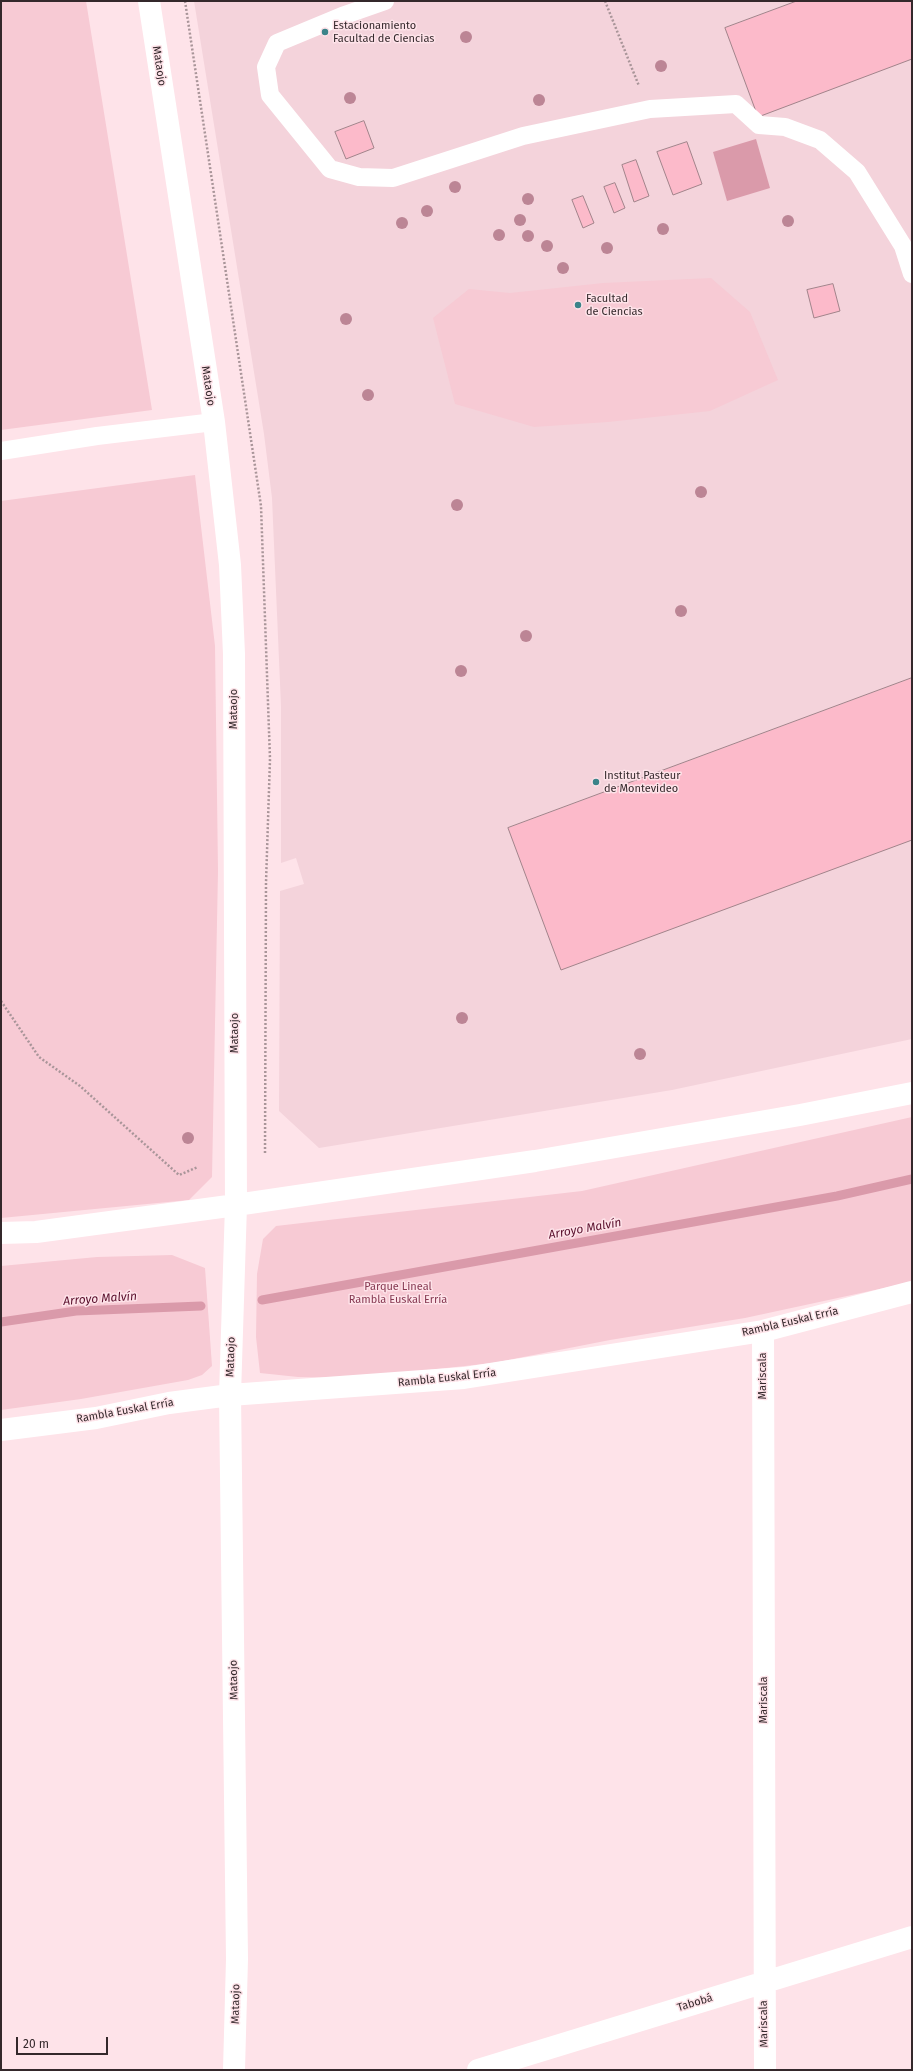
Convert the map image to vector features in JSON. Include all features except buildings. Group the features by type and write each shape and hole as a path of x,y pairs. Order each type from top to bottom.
{"street":[{"name":"Mataojo","path":"149,1 214,422 230,565 234,654 236,1205 230,1395 236,1951 234,2070"},
{"path":"1,1233 36,1232 535,1162 800,1115 912,1093"},
{"name":"Rambla Euskal Erría","path":"1,1430 96,1418 169,1402 230,1395 464,1378 763,1331 912,1292"},
{"name":"Mariscala","path":"763,1331 765,2070"},
{"name":"Tabobá","path":"478,2070 764,1981 912,1937"}],"lane":[{"path":"385,1 342,16 277,43 266,67 270,95 330,169 359,177 393,178 522,136 650,109 736,104 759,125 785,128 820,140 856,172 903,246 912,274"},
{"path":"1,451 97,436 214,422"}],"path":[{"path":"605,1 638,82"},
{"path":"1,1001 39,1057 80,1086 179,1175 198,1167"}],"shaded area":[{"path":"194,1 912,1 912,1039 672,1090 319,1148 279,1111 280,891 304,884 296,858 281,863 281,706 272,498 264,434"},
{"path":"756,139 770,188 727,201 713,152"}],"green space":[{"path":"1,1 86,1 152,410 1,430"},
{"path":"711,278 750,312 778,380 710,411 608,422 534,427 455,404 433,318 469,289 510,293 603,283"},
{"path":"195,475 215,646 218,871 212,1177 189,1200 1,1218 1,501"},
{"name":"Parque Lineal Rambla Euskal Erría","path":"912,1117 912,1282 745,1318 610,1340 493,1363 353,1378 298,1377 260,1373 256,1337 257,1274 263,1239 276,1226 582,1191"},
{"path":"172,1255 205,1268 212,1366 202,1375 188,1380 81,1399 1,1410 1,1266 97,1257"}],"waterway":[{"name":"Arroyo Malvín","path":"262,1300 837,1196 912,1179"},
{"name":"Arroyo Malvín","path":"1,1322 76,1311 201,1306"}],"place":[{"name":"Estacionamiento Facultad de Ciencias","path":"325,32"},
{"name":"Facultad de Ciencias","path":"578,305"},
{"name":"Institut Pasteur de Montevideo","path":"596,782"}]}
